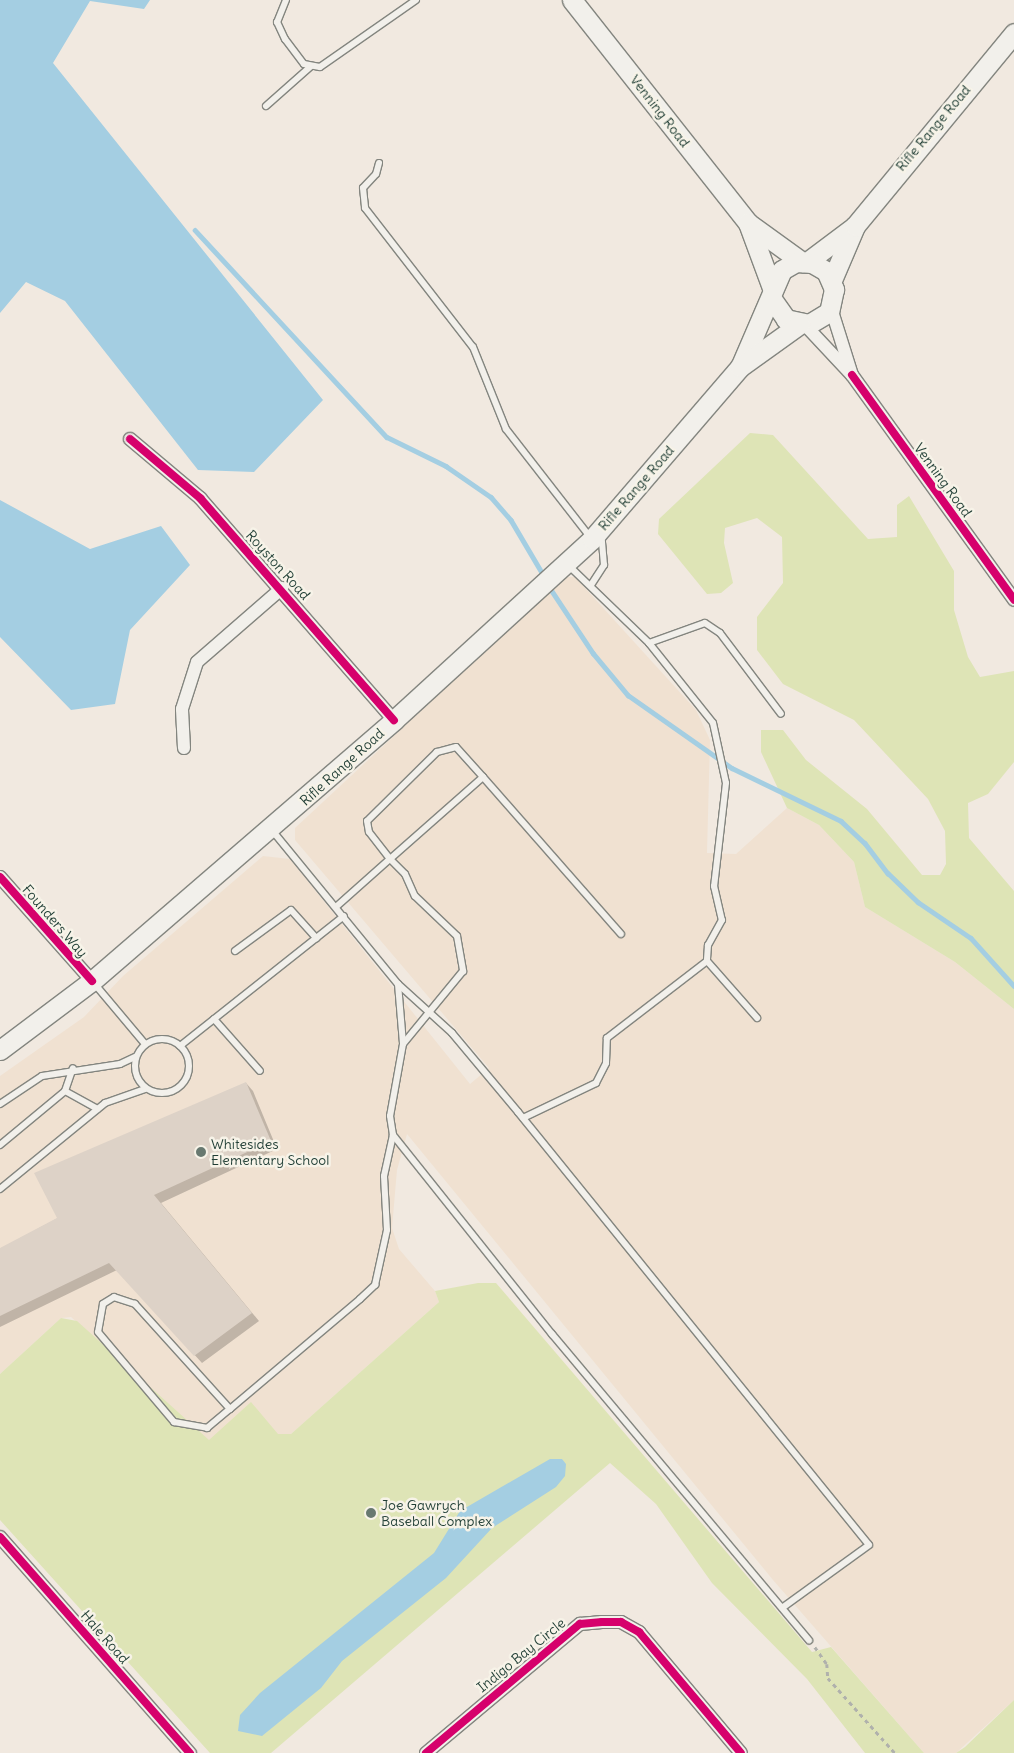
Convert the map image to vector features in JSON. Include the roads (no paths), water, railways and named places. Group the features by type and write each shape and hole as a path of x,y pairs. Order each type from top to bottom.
{"main road":[{"name":"Venning Road","path":"572,0 748,223 804,262"},
{"name":"Rifle Range Road","path":"804,262 855,226 1014,33"},
{"name":"Venning Road","path":"748,223 772,294"},
{"name":"Rifle Range Road","path":"832,280 855,226"},
{"path":"804,262 822,268 832,280 831,308 818,321 802,324 782,316 772,294 782,270 804,262"},
{"name":"Rifle Range Road","path":"740,367 772,294"},
{"name":"Rifle Range Road","path":"0,1050 92,981 271,829 394,720 596,534 740,367 802,324"}],"street":[{"name":"Venning Road","path":"831,308 852,375"},
{"name":"Venning Road","path":"802,324 852,375 1014,600"},
{"name":"Royston Road","path":"130,439 200,498 282,588 394,720"},
{"path":"184,748 182,709 197,662 282,588"},
{"name":"Founders Way","path":"0,877 92,981"},
{"name":"Hale Road","path":"0,1537 190,1753"},
{"name":"Indigo Bay Circle","path":"426,1753 580,1624 621,1622 653,1646 741,1753"}],"lane":[{"path":"286,0 277,22 304,64 320,68 350,50 416,0"},
{"path":"266,106 311,66"},
{"path":"379,162 376,174 363,188 365,208 473,347 506,429 596,534 604,565 591,585"},
{"path":"566,563 591,585 649,643 713,723 726,783 714,886 722,920 708,945 707,961 757,1018"},
{"path":"649,643 705,623 720,633 781,714"},
{"path":"403,1044 429,1010 463,971 457,936 428,912 369,832 369,816 437,752 456,747 621,934"},
{"path":"337,906 482,777"},
{"path":"271,829 337,906 398,984 429,1010 523,1118 869,1545 782,1608"},
{"path":"235,951 291,910 316,938"},
{"path":"180,1046 344,916"},
{"path":"523,1118 596,1083 606,1063 607,1038 707,961"},
{"path":"92,981 145,1044"},
{"path":"230,1409 135,1304 114,1297 103,1304 98,1332 174,1422 207,1428 230,1409 375,1285 387,1230 384,1176 394,1135 390,1116 403,1044 398,984"},
{"path":"214,1019 260,1072"},
{"path":"0,1104 42,1076 73,1068 120,1064 135,1058 145,1044 163,1038 180,1046 189,1062 186,1080 171,1092 145,1089 97,1109 0,1189"},
{"path":"135,1058 135,1075 145,1089"},
{"path":"0,1145 65,1091 73,1068"},
{"path":"65,1091 97,1109"},
{"path":"394,1135 552,1334 809,1640"}],"water":[{"path":"0,0 150,0 144,9 90,1 53,63 323,400 254,472 198,470 65,301 26,282 0,313"},
{"path":"0,500 90,549 161,526 190,565 130,630 115,704 71,710 0,637"},
{"path":"550,1459 562,1459 566,1464 565,1476 556,1487 492,1528 446,1578 342,1661 321,1688 262,1736 238,1731 240,1715 260,1693 434,1553 460,1511"}],"waterway":[{"path":"195,230 387,437 446,466 491,497 511,520 544,576"},
{"path":"548,585 593,653 628,695 732,768 841,821 865,843 888,873 918,902 971,938 1014,986"}],"place":[{"name":"Whitesides Elementary School","path":"201,1152"},
{"name":"Joe Gawrych Baseball Complex","path":"371,1513"}]}
